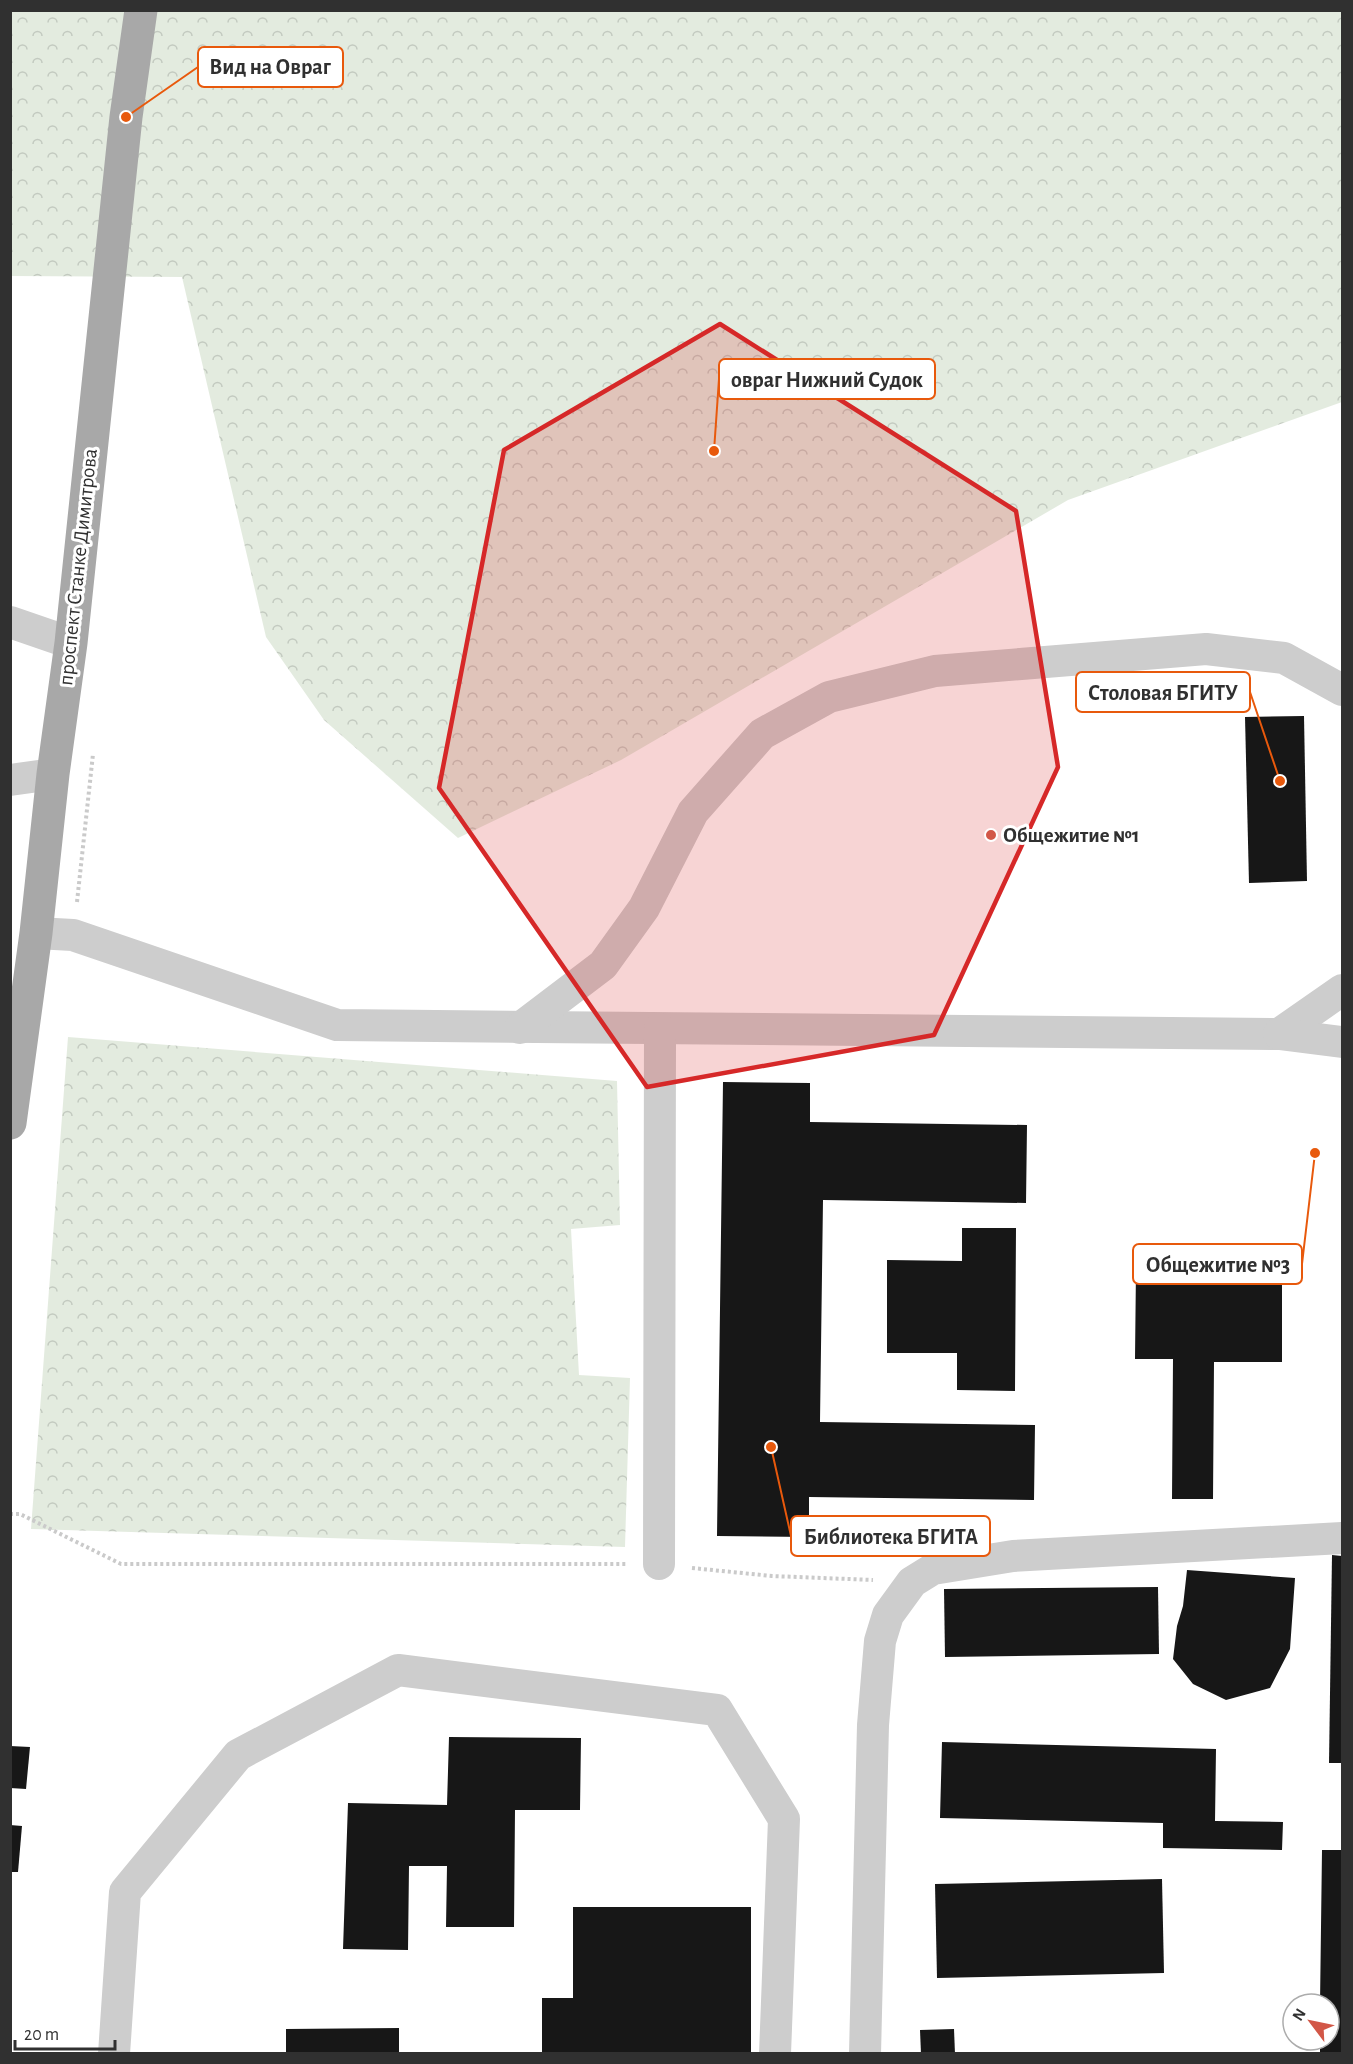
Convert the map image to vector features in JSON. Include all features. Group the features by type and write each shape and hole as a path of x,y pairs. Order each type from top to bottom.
{"main road":[{"name":"проспект Станке Димитрова","path":"10,1123 36,933 53,774 71,643 126,117 141,10"}],"street":[{"path":"10,622 71,643"},
{"path":"520,1028 603,965 644,908 693,812 762,734 829,697 935,671 1206,650 1284,657 1342,690"},
{"path":"10,780 53,774"},
{"path":"36,933 73,935 338,1025 1279,1034 1342,1042"},
{"path":"1279,1034 1342,990"},
{"path":"659,1564 660,1029"},
{"path":"865,2054 873,1725 880,1641 888,1615 912,1582 933,1569 1013,1556 1342,1538"},
{"path":"114,2054 125,1892 238,1755 398,1670 717,1710 784,1819 775,2054"}],"path":[{"path":"10,1514 20,1514 121,1564 659,1564 772,1576 912,1582"}],"highlighted area":[{"path":"720,324 1016,511 1058,767 934,1035 647,1087 439,788 504,450"}],"green space":[{"path":"11,11 1342,11 1342,402 1068,500 621,760 458,838 324,720 266,637 182,277 11,276"},
{"path":"68,1037 617,1081 620,1225 571,1229 579,1375 630,1378 625,1547 31,1529"}],"building":[{"path":"1304,716 1307,881 1249,883 1245,717"},
{"path":"723,1082 810,1083 810,1122 1027,1125 1026,1203 823,1200 820,1422 1035,1425 1034,1500 809,1497 809,1537 717,1536"},
{"path":"962,1228 1016,1228 1015,1391 957,1390 957,1353 887,1353 887,1260 962,1261"},
{"path":"1136,1268 1282,1269 1282,1362 1214,1362 1213,1499 1172,1499 1173,1359 1135,1359"},
{"path":"1332,1555 1342,1556 1342,1763 1329,1763"},
{"path":"1187,1570 1295,1578 1290,1649 1270,1688 1226,1700 1193,1684 1173,1659"},
{"path":"1158,1587 1159,1654 945,1657 944,1589"},
{"path":"449,1737 581,1738 580,1810 515,1810 514,1927 446,1927 447,1866 409,1866 408,1950 343,1949 348,1803 447,1805"},
{"path":"942,1742 1216,1749 1215,1821 1283,1822 1282,1850 1163,1848 1163,1823 940,1818"},
{"path":"10,1746 30,1747 26,1789 10,1788"},
{"path":"10,1825 22,1826 18,1872 10,1872"},
{"path":"1322,1850 1342,1850 1342,2054 1320,2054 1320,2052 1341,2052 1341,1992 1320,1992"},
{"path":"1162,1879 1164,1973 937,1978 935,1884"},
{"path":"573,1907 751,1907 751,2054 542,2054 542,1998 573,1998"},
{"path":"399,2028 399,2054 286,2054 286,2029"},
{"path":"954,2029 955,2054 921,2054 920,2030"}],"place":[{"name":"Вид на Овраг","path":"126,117"},
{"name":"овраг Нижний Судок","path":"714,451"},
{"name":"Столовая БГИТУ","path":"1280,781"},
{"name":"Общежитие №1","path":"991,835"},
{"name":"Общежитие №3","path":"1315,1153"},
{"name":"Библиотека БГИТА","path":"771,1447"}]}
